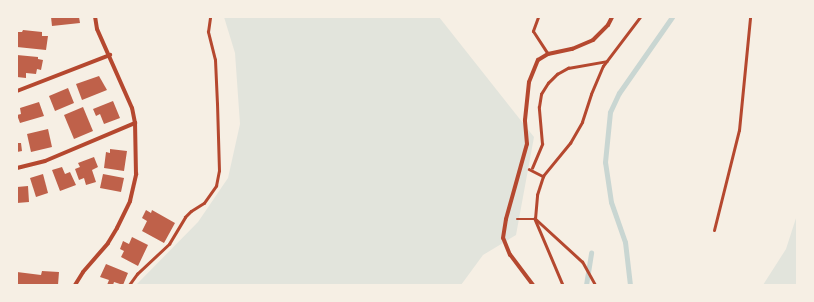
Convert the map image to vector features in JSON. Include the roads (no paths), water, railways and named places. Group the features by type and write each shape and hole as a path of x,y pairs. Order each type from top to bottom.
{"street":[{"path":"76,285 83,272 108,243 130,201 136,174 135,123 132,108 110,55 97,29 95,17"},
{"path":"533,285 510,255 503,238 506,219 527,144 525,120 529,82 538,60 548,54 572,49 593,40 608,25 612,17"},
{"path":"17,91 110,55"},
{"path":"17,168 45,161 135,123"}],"lane":[{"path":"538,17 533,31 548,54"},
{"path":"714,230 738,130 750,17"}],"waterway":[{"path":"630,285 625,242 611,202 605,162 610,112 619,93 672,17"},
{"path":"586,285 591,252"}]}
